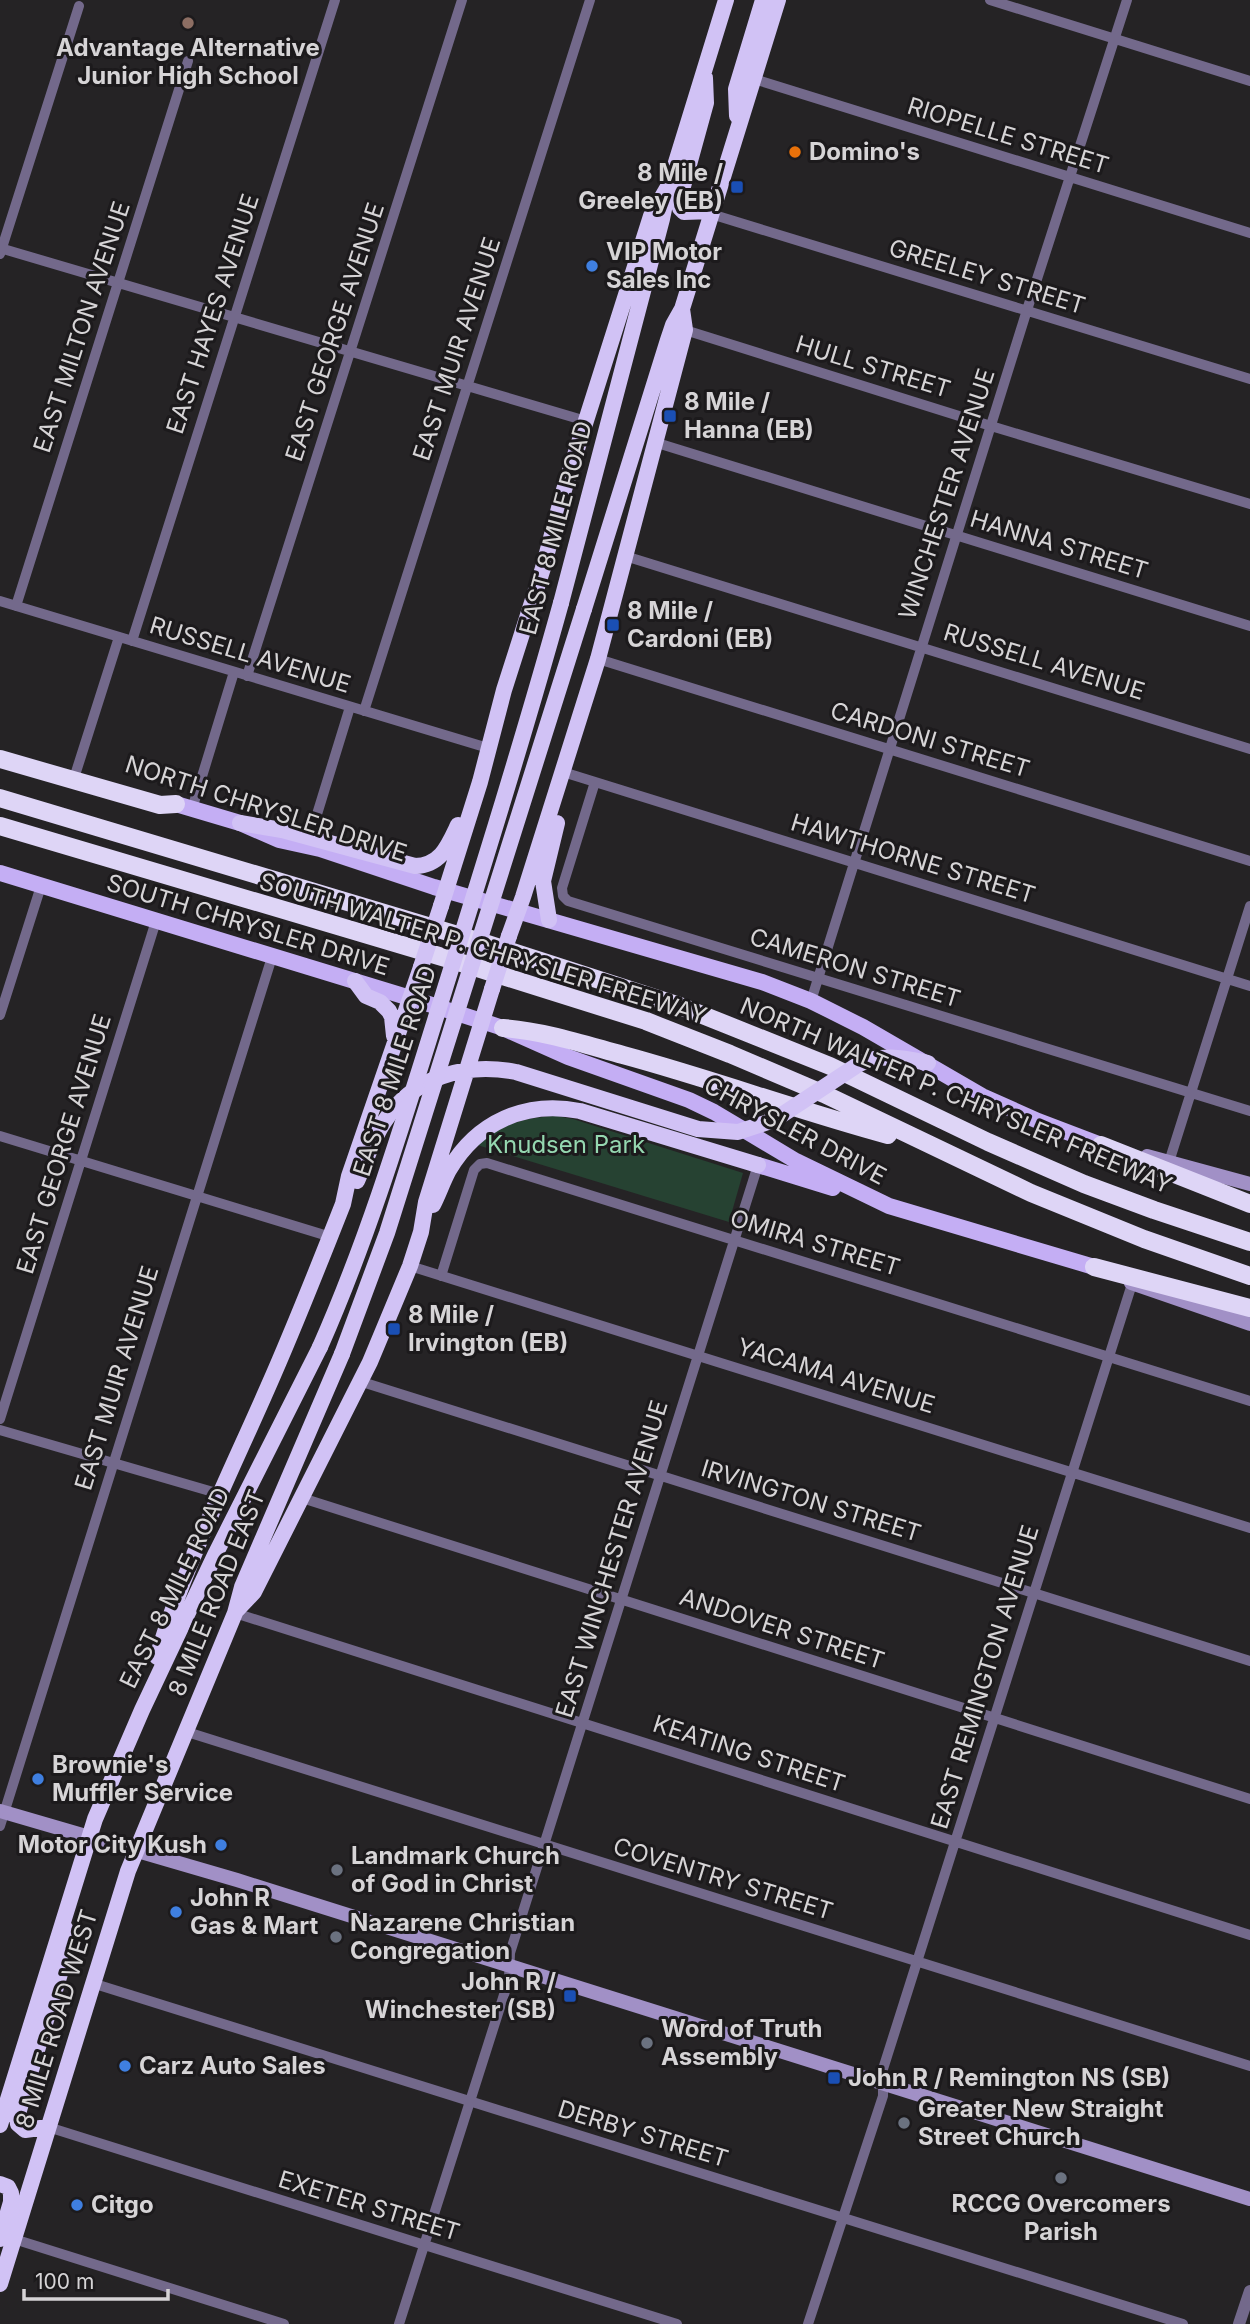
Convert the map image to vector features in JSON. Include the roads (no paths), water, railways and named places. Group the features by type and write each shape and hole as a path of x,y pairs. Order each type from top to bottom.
{"highway":[{"name":"EAST 8 MILE ROAD","path":"0,2125 89,1836 142,1710 220,1543 320,1347 361,1247 393,1154 511,778 561,603 662,219 668,185 726,0"},
{"path":"737,129 736,89 763,0"},
{"name":"EAST 8 MILE ROAD","path":"342,1354 387,1233 778,0"},
{"path":"704,69 706,103 679,205 682,211 688,213 712,213"},
{"path":"142,1710 170,1614 343,1204 349,1176 421,967 480,782 504,690 651,216 668,185"},
{"name":"EAST 8 MILE ROAD","path":"419,1237 426,1202 482,1021 598,659 685,330 682,309"},
{"path":"0,759 160,805 184,807"},
{"path":"549,920 543,881 565,792 563,772"},
{"path":"240,823 282,830 315,843 411,865 426,865 445,852 480,782"},
{"name":"NORTH WALTER P. CHRYSLER FREEWAY","path":"0,798 587,975 725,1023 830,1066 988,1142 1084,1184 1250,1242"},
{"name":"SOUTH WALTER P. CHRYSLER FREEWAY","path":"0,826 449,959 646,1021 824,1094 929,1146 1090,1218 1250,1276"},
{"path":"355,981 366,996 380,1002 389,1011 393,1022 394,1042"},
{"path":"503,1028 533,1030 929,1146"},
{"path":"343,1204 378,1133 396,1107 425,1083 446,1074 493,1068 516,1072 689,1127 719,1132 744,1130 774,1119 870,1059 887,1057 928,1063"},
{"path":"235,1613 254,1592 370,1363 446,1176 469,1143 498,1121 525,1111 558,1108 580,1111 758,1165"},
{"path":"1101,1145 1250,1203"},
{"path":"1094,1267 1250,1308"},
{"name":"8 MILE ROAD EAST","path":"136,1850 235,1613 242,1587 342,1354"},
{"name":"8 MILE ROAD WEST","path":"0,2284 7,2239 48,2127 136,1850"},
{"path":"48,2127 25,2130 18,2123 17,2117 65,1956 65,1912"},
{"path":"0,2184 8,2188 12,2198 7,2239"}],"main road":[{"name":"NORTH CHRYSLER DRIVE","path":"0,750 240,823"},
{"name":"NORTH CHRYSLER DRIVE","path":"315,843 446,890 518,911"},
{"name":"SOUTH CHRYSLER DRIVE","path":"0,873 482,1021"},
{"path":"518,911 762,982 810,1001 928,1063 982,1096 1038,1121 1101,1145 1250,1184"},
{"name":"CHRYSLER DRIVE","path":"482,1021 568,1057 680,1096 796,1161 889,1206 1094,1267 1132,1284 1250,1324"},
{"path":"758,1165 889,1206"},
{"path":"1,1816 136,1850 1250,2199"}],"street":[{"name":"EAST HAYES AVENUE","path":"132,641 335,0"},
{"name":"EAST GEORGE AVENUE","path":"247,676 462,0"},
{"name":"EAST MUIR AVENUE","path":"364,711 590,0"},
{"path":"990,0 1250,81"},
{"name":"WINCHESTER AVENUE","path":"810,1001 1127,0"},
{"path":"79,6 1,250 586,421"},
{"name":"EAST MILTON AVENUE","path":"16,606 188,61"},
{"name":"RIOPELLE STREET","path":"754,79 1250,233"},
{"name":"GREELEY STREET","path":"712,213 1250,379"},
{"name":"HULL STREET","path":"685,330 1250,504"},
{"name":"HANNA STREET","path":"654,442 1250,626"},
{"name":"RUSSELL AVENUE","path":"625,556 1250,749"},
{"name":"RUSSELL AVENUE","path":"1,605 16,606 488,748"},
{"path":"76,772 119,637"},
{"name":"CARDONI STREET","path":"598,659 1250,861"},
{"path":"184,807 234,672"},
{"path":"315,843 350,707"},
{"name":"HAWTHORNE STREET","path":"563,772 1250,986"},
{"name":"CAMERON STREET","path":"595,782 562,888 565,899 1250,1111"},
{"path":"0,1015 41,886"},
{"path":"1169,1162 1250,906"},
{"name":"EAST GEORGE AVENUE","path":"0,1419 156,921"},
{"name":"EAST MUIR AVENUE","path":"1,1816 272,957"},
{"path":"0,1136 331,1237"},
{"name":"OMIRA STREET","path":"441,1276 474,1170 484,1163 1250,1401"},
{"name":"EAST WINCHESTER AVENUE","path":"399,2324 509,1981 510,1953 758,1165"},
{"name":"YACAMA AVENUE","path":"410,1266 1250,1528"},
{"name":"EAST REMINGTON AVENUE","path":"808,2324 883,2096 883,2069 1132,1284"},
{"name":"IRVINGTON STREET","path":"359,1381 1250,1661"},
{"path":"0,1430 220,1494"},
{"name":"ANDOVER STREET","path":"302,1498 1250,1799"},
{"name":"KEATING STREET","path":"235,1613 1250,1934"},
{"name":"COVENTRY STREET","path":"184,1731 1250,2066"},
{"name":"DERBY STREET","path":"92,1983 1183,2324"},
{"name":"EXETER STREET","path":"48,2127 677,2324"},
{"path":"7,2239 284,2324"},
{"path":"1239,2324 1250,2291"}],"place":[{"name":"Advantage Alternative Junior High School","path":"188,23"},
{"name":"Domino's","path":"795,152"},
{"name":"8 Mile / Greeley (EB)","path":"737,187"},
{"name":"VIP Motor Sales Inc","path":"592,266"},
{"name":"8 Mile / Hanna (EB)","path":"670,416"},
{"name":"8 Mile / Cardoni (EB)","path":"613,625"},
{"name":"8 Mile / Irvington (EB)","path":"394,1329"},
{"name":"Brownie's Muffler Service","path":"38,1779"},
{"name":"Motor City Kush","path":"221,1845"},
{"name":"Landmark Church of God in Christ","path":"337,1870"},
{"name":"John R Gas & Mart","path":"176,1912"},
{"name":"Nazarene Christian Congregation","path":"336,1937"},
{"name":"John R / Winchester (SB)","path":"570,1996"},
{"name":"Word of Truth Assembly","path":"647,2043"},
{"name":"Carz Auto Sales","path":"125,2066"},
{"name":"John R / Remington NS (SB)","path":"834,2078"},
{"name":"Greater New Straight Street Church","path":"904,2123"},
{"name":"RCCG Overcomers Parish","path":"1061,2178"},
{"name":"Citgo","path":"77,2205"}],"park label":[{"name":"Knudsen Park","path":"566,1145"}]}
